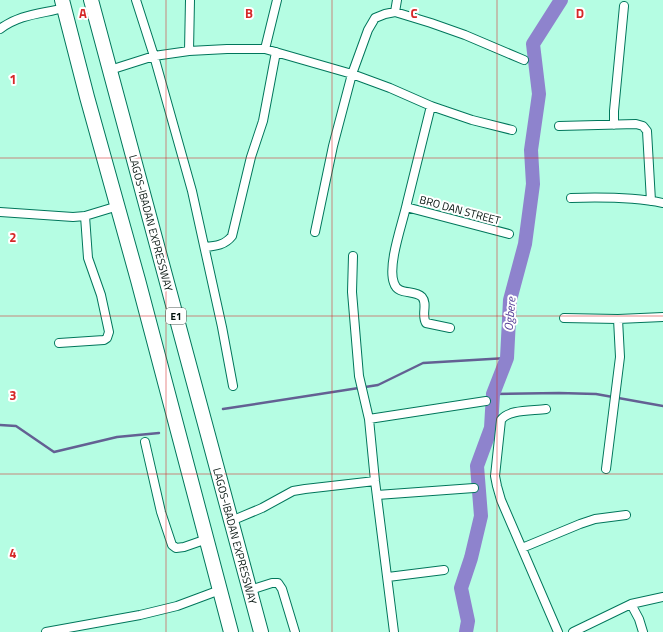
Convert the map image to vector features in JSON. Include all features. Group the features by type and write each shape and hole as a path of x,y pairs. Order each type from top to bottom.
{"highway":[{"name":"LAGOS-IBADAN EXPRESSWAY","path":"91,0 261,632"},
{"name":"E1","path":"63,4 231,632"}],"street":[{"path":"136,0 154,56 192,191 222,327 233,386"},
{"path":"189,51 190,0"},
{"path":"265,49 277,0"},
{"path":"395,12 397,0"},
{"path":"0,29 9,22 63,4"},
{"path":"614,126 614,111 624,6"},
{"path":"315,232 333,146 352,74 368,30 375,18 395,12 465,35 524,60"},
{"path":"110,70 154,56 189,51 265,49 352,74 390,88 431,106 472,120 512,130"},
{"path":"205,248 219,245 228,241 232,236 251,157 263,122 276,52"},
{"path":"431,106 398,238 392,272 393,282 396,289 419,295 423,298 425,305 423,319 426,323 450,328"},
{"path":"559,126 614,126 636,124 643,126 647,131 651,200"},
{"path":"571,198 611,197 651,200 663,203"},
{"path":"0,212 73,217 85,216 118,206"},
{"name":"BRO DAN STREET","path":"406,207 509,234"},
{"path":"59,343 104,340 108,338 109,332 102,300 88,258 85,216"},
{"path":"353,256 352,292 359,376 369,419 375,481 394,632"},
{"path":"564,318 618,319 663,317"},
{"path":"606,469 620,357 618,319"},
{"path":"369,419 486,401"},
{"path":"546,409 510,413 504,416 501,420 495,476 497,486 522,548 558,632"},
{"path":"145,442 161,512 172,545 176,548 184,547 207,539"},
{"path":"231,521 262,508 293,491 375,481"},
{"path":"377,495 474,488"},
{"path":"522,548 580,524 626,515"},
{"path":"388,577 444,570"},
{"path":"250,590 272,582 278,583 282,589 295,632"},
{"path":"46,632 140,615 177,606 220,590"},
{"path":"573,632 631,604 663,597"},
{"path":"631,604 639,620 642,632"}],"waterway":[{"name":"Ogbere","path":"466,632 468,621 461,588 471,558 481,516 477,466 491,428 493,394 507,358 510,300 525,244 533,184 531,150 539,94 533,44 561,0"},
{"path":"223,409 378,385 423,363 507,358"},
{"path":"493,394 596,394 663,406"},
{"path":"0,425 16,426 54,452 117,437 159,433"}]}
